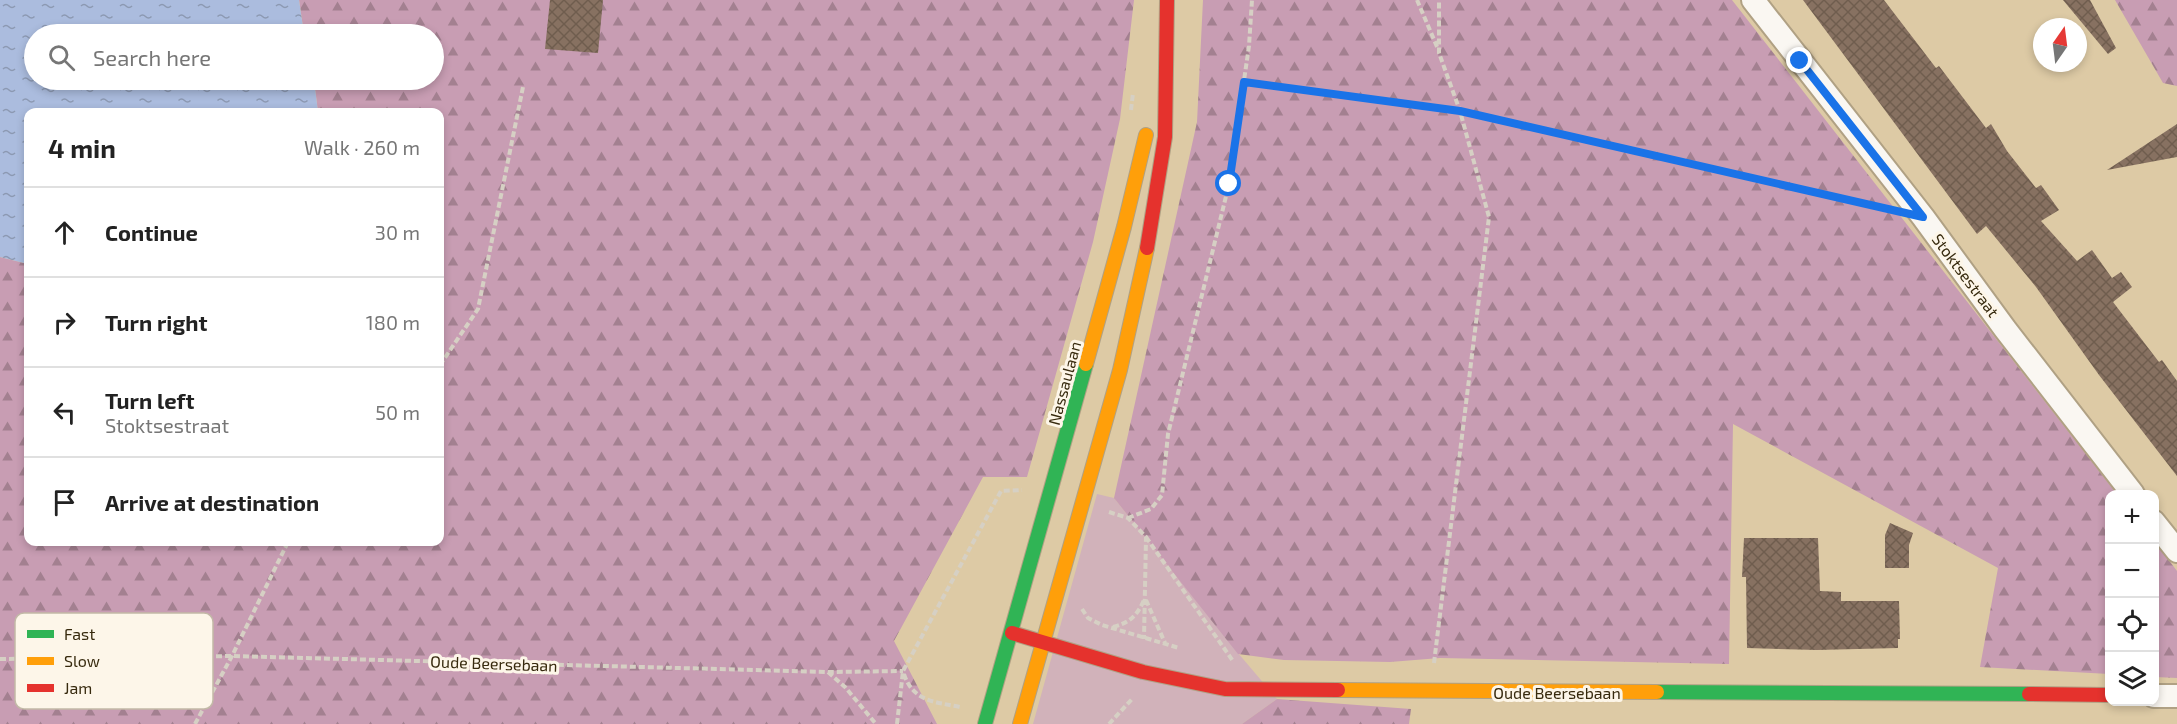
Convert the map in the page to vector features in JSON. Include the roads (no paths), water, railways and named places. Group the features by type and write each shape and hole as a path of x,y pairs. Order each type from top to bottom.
{"main road":[{"path":"1020,724 1120,370 1151,229 1165,137 1167,0"},
{"path":"1153,103 1165,48"},
{"name":"Nassaulaan","path":"985,724 1124,227 1148,124"},
{"name":"Oude Beersebaan","path":"1012,633 1143,672 1225,689 2105,695"}],"street":[{"name":"Stoktsestraat","path":"1753,0 1923,217 2005,329 2129,490"},
{"path":"2159,528 2177,551"},
{"path":"2159,696 2177,696"}],"water":[{"path":"0,0 299,0 303,24 24,24 24,90 315,90 318,108 24,108 24,263 0,257"}]}
